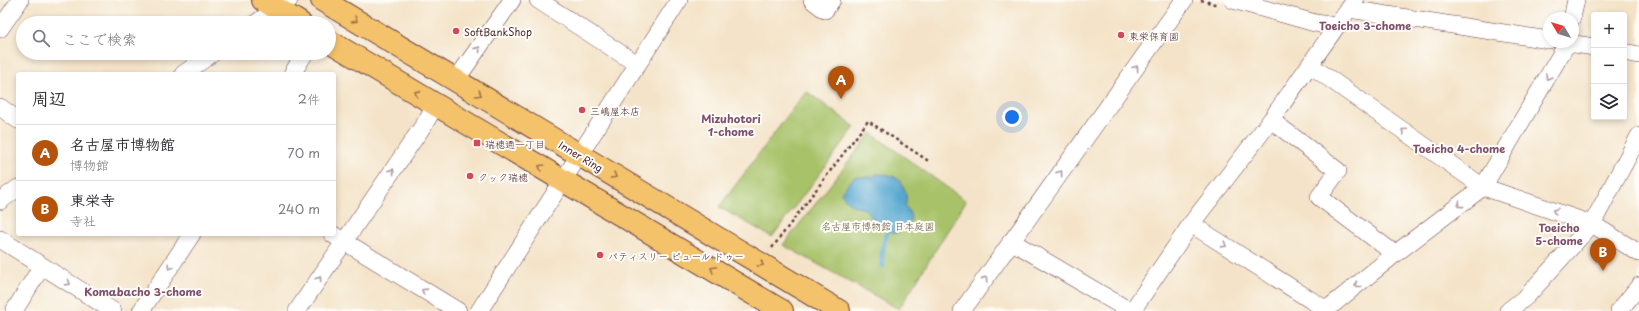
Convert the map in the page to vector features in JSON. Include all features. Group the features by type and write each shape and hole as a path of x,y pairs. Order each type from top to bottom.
{"main road":[{"name":"Inner Ring","path":"322,0 840,311"},
{"path":"276,3 292,16"},
{"path":"336,45 782,311"}],"street":[{"path":"0,29 20,0"},
{"path":"456,80 512,0"},
{"path":"538,0 637,64"},
{"path":"479,311 578,154 679,0"},
{"path":"812,0 825,10 832,0"},
{"path":"962,311 1184,0"},
{"path":"1233,0 1315,23 1336,26"},
{"path":"1573,12 1576,0"},
{"path":"263,16 276,3"},
{"path":"1011,242 1131,311 1191,224 1271,120 1352,4 1543,39"},
{"path":"1579,44 1591,46"},
{"path":"1191,224 1327,310 1395,254 1483,187 1563,48"},
{"path":"1627,53 1639,55"},
{"path":"186,72 203,60"},
{"path":"293,72 301,60"},
{"path":"1310,65 1483,187 1592,224 1639,253"},
{"path":"297,311 338,238 426,123 436,104"},
{"path":"0,107 16,119"},
{"path":"1271,120 1338,171 1319,197 1395,254"},
{"path":"1508,311 1527,296 1592,224 1639,136"},
{"path":"0,201 16,189"},
{"path":"141,311 191,236"},
{"path":"338,238 458,311"},
{"path":"0,239 113,311"},
{"path":"14,311 42,266"},
{"path":"1619,311 1639,286"}],"path":[{"path":"772,248 868,121 930,162"}],"green space":[{"path":"806,91 855,127 772,237 719,207"},
{"name":"名古屋市博物館 日本庭園","path":"871,133 966,201 899,309 783,245"}],"water":[{"path":"876,174 895,177 905,190 905,206 909,211 911,219 908,225 896,234 879,226 865,209 851,204 841,193 854,177 873,177"}],"waterway":[{"path":"883,266 883,250 890,224"}],"place":[{"name":"SoftBankShop","path":"456,31"},
{"name":"東栄保育園","path":"1121,35"},
{"name":"名古屋市博物館","path":"841,99"},
{"name":"三嶋屋本店","path":"582,110"},
{"name":"瑞穂通一丁目","path":"477,143"},
{"name":"クック瑞穂","path":"470,176"},
{"name":"パティスリー ピュール ドゥー","path":"600,255"},
{"name":"東栄寺","path":"1603,271"}],"district":[{"name":"Toeicho 3-chome","path":"1365,25"},
{"name":"Mizuhotori 1-chome","path":"731,124"},
{"name":"Toeicho 4-chome","path":"1459,148"},
{"name":"Toeicho 5-chome","path":"1559,233"},
{"name":"Komabacho 3-chome","path":"143,291"}]}
